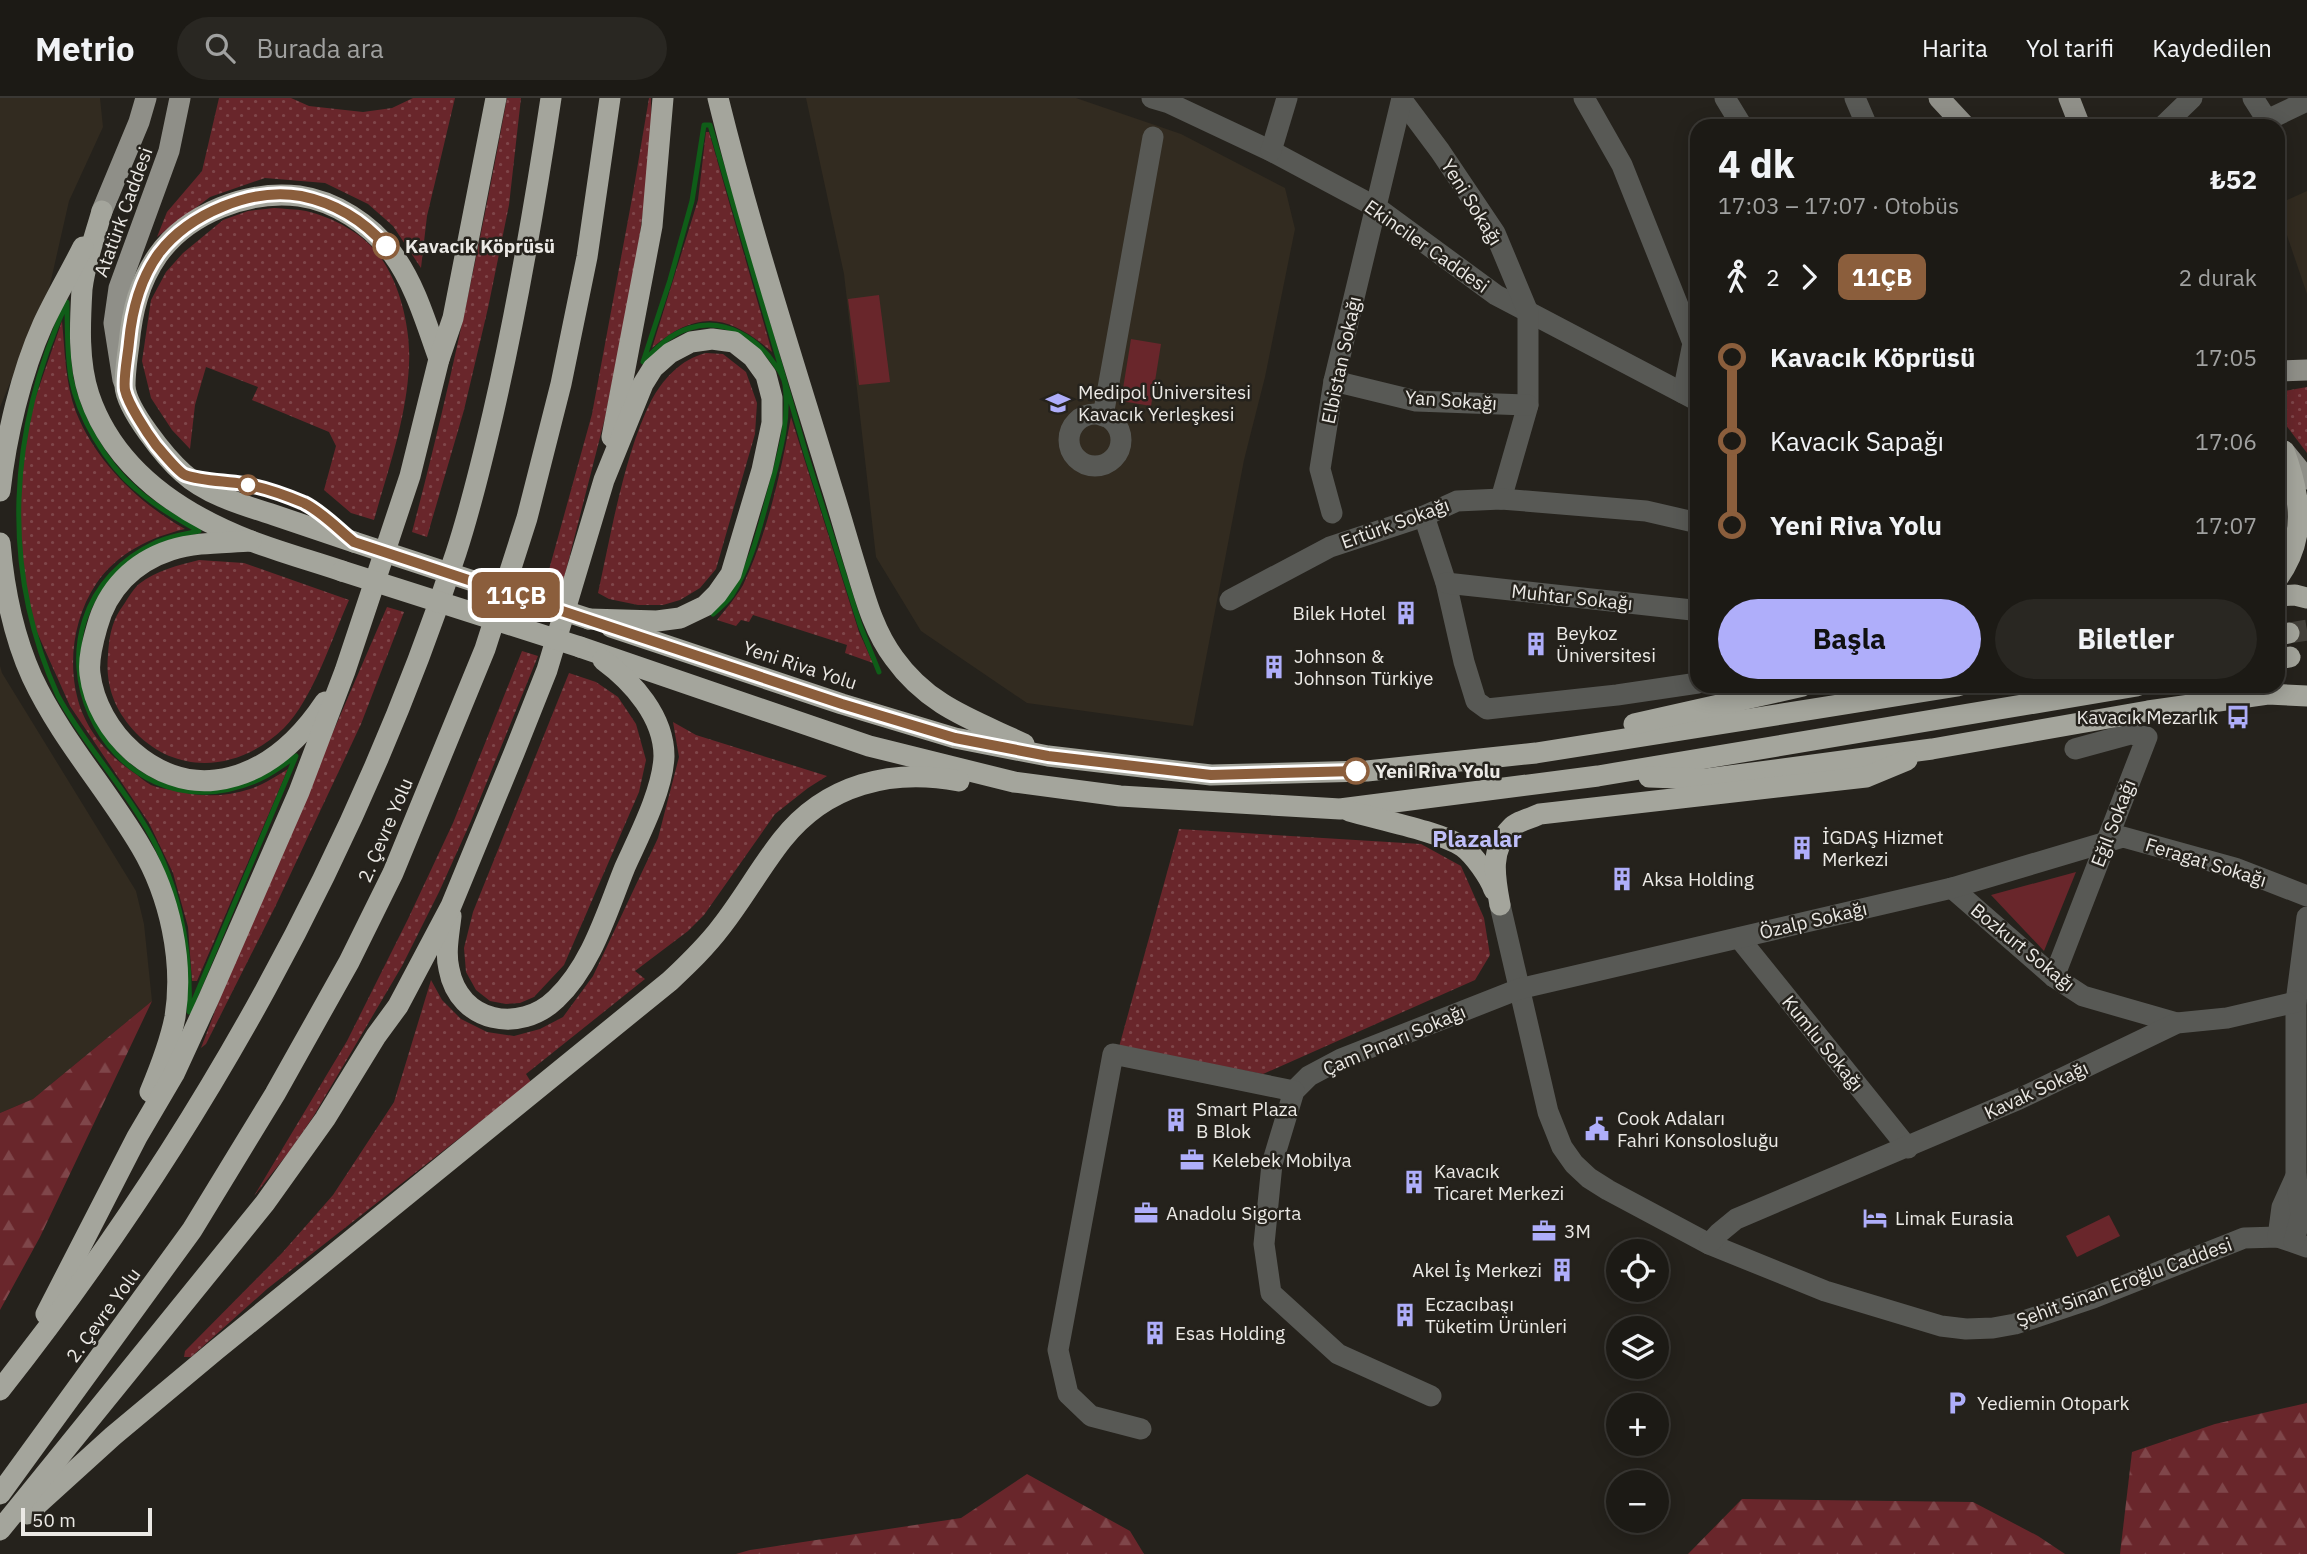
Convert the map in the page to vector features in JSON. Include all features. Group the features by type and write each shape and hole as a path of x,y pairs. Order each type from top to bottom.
{"highway":[{"path":"19,1366 137,1137 174,1074 299,792 345,671 410,476 439,359 453,318 496,98"},
{"name":"2. Çevre Yolu","path":"0,1390 84,1280 145,1190 257,1009 309,908 362,794 415,669 457,550 479,472 524,272 551,98"},
{"name":"2. Çevre Yolu","path":"0,1494 192,1230 302,1046 349,962 393,873 485,649 527,518 561,384 587,257 610,98"},
{"path":"604,480 652,226 663,98"},
{"path":"719,98 797,374 863,591 881,637 893,657 921,690 974,723 1048,756"},
{"path":"125,389 136,297 159,253 191,223 213,211 239,201 272,195 300,196 330,205 356,218 379,239 398,262 415,292 439,359"},
{"path":"0,491 9,432 43,324 102,211"},
{"path":"102,211 82,286 81,354 89,395 105,430 130,466 169,499 208,522 251,541 580,647 869,746 1014,782 1120,796 1340,808 1598,776 2095,693"},
{"path":"0,1530 265,1203 398,1006 451,906 547,670 604,480 643,384 653,368 670,353 691,342 712,339 734,342 753,357 766,375 772,398 772,423 762,470 731,574 705,606 680,618 657,621 589,619"},
{"name":"Atatürk Caddesi","path":"125,389 142,426 184,475 234,502 589,619"},
{"path":"2285,462 2301,496 2305,532 2295,559 2285,570"},
{"path":"251,541 208,544 170,551 129,573 114,590 101,612 93,639 89,672 103,716 117,736 135,754 154,767 178,776 216,780 245,772 276,756 302,733 345,671"},
{"path":"0,543 10,613 32,677 56,722 143,849 160,886 172,925 177,994 174,1017 166,1053 149,1095 137,1137"},
{"path":"2285,596 2307,598"},
{"name":"Yeni Riva Yolu","path":"589,619 842,704 955,738 1048,756 1221,775 1367,771 1536,753 1914,693"},
{"path":"451,906 447,953 449,972 467,1003 483,1015 502,1021 518,1020 537,1013 556,999 575,977 592,947 655,798 664,756 658,725 644,700 622,675 605,661 580,647"},
{"path":"1442,763 1772,693"},
{"path":"1598,776 1707,779 1932,749 2148,710 2268,694 2305,693"},
{"path":"1500,905 1494,873 1496,849 1512,826 1540,814 1866,777 1932,749"},
{"path":"0,1540 113,1436 175,1384 670,981 721,927 783,838 821,804 851,788 896,776 974,783 1014,782"},
{"path":"1340,808 1437,835 1463,847 1490,879 1500,905"}],"main road":[{"path":"102,211 139,122 146,98"},
{"name":"Atatürk Caddesi","path":"125,389 114,323 119,288 169,151 180,98"},
{"path":"1939,98 1958,119"},
{"path":"2068,98 2072,119"},
{"path":"2068,98 2077,119"},
{"path":"2285,371 2307,370"},
{"path":"2285,456 2307,479"}],"street":[{"path":"1271,151 1287,98"},
{"path":"1584,98 1622,165 1690,335"},
{"path":"1726,98 1738,119"},
{"path":"1855,98 1864,119"},
{"path":"2170,119 2192,98"},
{"path":"2253,98 2266,119"},
{"name":"Elbistan Sokağı","path":"1332,513 1320,469 1334,381 1402,99"},
{"name":"Yeni Sokağı","path":"1402,99 1495,233 1528,312"},
{"name":"Ekinciler Caddesi","path":"1164,100 1271,151 1376,206 1496,295 1690,397"},
{"path":"2275,119 2307,101"},
{"path":"1103,416 1153,137"},
{"path":"1501,499 1528,405 1528,312"},
{"name":"Yan Sokağı","path":"1334,381 1416,401 1528,405"},
{"name":"Ertürk Sokağı","path":"1230,600 1330,547 1424,516 1457,501 1501,499 1646,511 1690,521"},
{"path":"1424,516 1446,583 1476,701 1487,709 1690,684"},
{"name":"Muhtar Sokağı","path":"1446,583 1690,610"},
{"name":"Eğil Sokağı","path":"2054,977 2147,737 2130,734 2075,749"},
{"name":"Feragat Sokağı","path":"2105,843 2123,837 2235,868 2307,896"},
{"name":"Özalp Sokağı","path":"1519,989 1952,888 2105,843"},
{"name":"Bozkurt Sokağı","path":"1952,888 2054,977 2083,996 2177,1023"},
{"name":"Şehit Sinan Eroğlu Caddesi","path":"1500,905 1553,1130 1562,1147 1574,1164 1608,1191 1709,1244 1825,1290 1941,1326 1966,1329 2015,1324 2092,1298 2244,1238 2295,1229"},
{"path":"2244,1238 2295,1229 2296,1002 2307,917"},
{"name":"Kumlu Sokağı","path":"1739,938 1908,1148"},
{"name":"Çam Pınarı Sokağı","path":"1294,1091 1310,1076 1341,1059 1519,989"},
{"name":"Kavak Sokağı","path":"1709,1244 1737,1219 2019,1099 2177,1023 2227,1017 2296,1002"},
{"path":"1141,1429 1091,1416 1068,1394 1058,1350 1113,1054 1294,1091 1272,1164 1264,1244 1271,1293 1338,1354 1431,1396"}],"shaded area":[{"path":"0,98 100,98 103,127 69,201 49,289 0,407"},
{"name":"Medipol Üniversitesi Kavacık Yerleşkesi","path":"806,98 1076,98 1181,134 1285,188 1295,229 1265,377 1244,460 1193,726 1027,703 921,631 876,557 844,274"},
{"path":"2307,191 2307,294 2285,230 2285,201"},
{"path":"0,666 136,891 144,924 152,1001 33,1099 0,1113"}],"green space":[{"path":"219,98 291,98 309,106 363,112 392,108 413,98 455,98 427,216 421,268 393,226 368,204 325,183 265,178 210,197 157,237 167,212 202,171"},
{"path":"507,98 521,98 509,205 464,410 427,537 412,532 464,316"},
{"path":"649,98 652,149 636,261 605,418 563,582 547,577 592,414"},
{"path":"706,132 709,132 772,352 741,330 713,321 684,327 652,348 698,200"},
{"path":"274,208 316,214 338,222 358,235 381,258 399,295 409,351 405,404 374,520 351,513 324,490 336,446 329,432 252,400 258,387 206,367 195,405 190,449 172,430 151,398 142,361 151,300 166,272 183,253 223,220 248,211"},
{"path":"879,295 890,382 859,385 848,299"},
{"path":"62,321 70,390 76,412 95,448 136,494 185,529 147,542 124,555 104,573 88,598 77,630 73,663 77,696 86,721 103,746 118,760 149,784 160,788 204,795 232,794 260,785 288,769 197,981 192,981 188,927 173,873 149,823 70,706 36,630 26,589 18,489 30,413"},
{"path":"1131,339 1161,344 1151,406 1121,401"},
{"path":"706,353 723,354 746,372 757,403 755,434 716,569 700,588 680,600 663,605 638,605 609,599 598,593 619,495 642,422 651,401 667,378 681,365"},
{"path":"2307,387 2307,453 2285,424 2285,391"},
{"path":"791,417 859,632 873,663 845,653 847,645 753,615 749,622 741,620 736,626 717,620 743,585 752,565 778,481"},
{"path":"199,560 244,563 349,600 313,685 284,728 249,753 210,763 171,757 136,733 117,707 110,688 107,666 114,621 136,587 160,572"},
{"path":"387,607 404,612 361,724 275,907 206,1044 201,1048 234,961"},
{"path":"522,651 538,656 439,892 402,966 313,1117 254,1196 347,1041 408,919 453,823"},
{"path":"569,673 596,682 618,697 636,724 646,760 639,792 564,965 534,997 520,1003 490,1001 476,990 466,972 464,948 473,912"},
{"path":"673,722 696,735 827,776 775,814 704,915 688,931 635,971 645,979 526,1074 531,1082 267,1289 191,1357 184,1357 185,1351 282,1253 333,1195 394,1102 431,980 442,1000 461,1019 487,1032 514,1036 540,1029 563,1017 593,976 658,838 679,757"},
{"path":"1179,829 1421,844 1461,866 1484,918 1490,955 1475,980 1263,1074 1119,1047"},
{"path":"2076,872 2044,951 1991,895"},
{"path":"152,1001 40,1237 0,1310 0,1113 33,1099"},
{"path":"2109,1215 2120,1236 2077,1257 2066,1236"},
{"path":"2307,1403 2307,1554 2120,1554 2132,1452 2215,1424"},
{"path":"1027,1474 1130,1531 1144,1554 736,1554 961,1518"},
{"path":"1742,1499 1973,1502 2038,1536 2065,1554 1688,1554"}],"waterway":[{"path":"713,614 732,595 755,544 780,451 786,398 783,377 769,356 750,339 727,328 715,325 690,328 664,342 643,362 692,201 704,125 710,125 807,457 860,625 879,672"},
{"path":"67,302 71,378 80,408 95,438 114,466 136,489 166,512 199,531 157,542 110,576 85,620 79,668 90,715 117,754 155,782 204,792 260,779 296,756 189,1012 185,937 173,887 154,841 141,819 58,696 39,648 27,598 20,549 19,499 23,449 33,399 67,302"}],"tunnel":[{"path":"2289,633 2307,630"}],"bus line":[{"name":"11ÇB","path":"386,246 356,218 330,205 300,196 272,195 239,201 213,211 191,223 159,253 136,297 125,389 142,426 184,475 247,485 285,496 307,505 354,542 842,704 955,738 1048,756 1211,775 1356,771"}],"place":[{"name":"Kavacık Köprüsü","path":"386,246"},
{"name":"Medipol Üniversitesi Kavacık Yerleşkesi","path":"1058,403"},
{"name":"Bilek Hotel","path":"1406,613"},
{"name":"Beykoz Üniversitesi","path":"1536,644"},
{"name":"Johnson & Johnson Türkiye","path":"1274,667"},
{"name":"Kavacık Mezarlık","path":"2238,717"},
{"name":"Yeni Riva Yolu","path":"1356,771"},
{"name":"İGDAŞ Hizmet Merkezi","path":"1802,848"},
{"name":"Aksa Holding","path":"1622,879"},
{"name":"Smart Plaza B Blok","path":"1176,1120"},
{"name":"Cook Adaları Fahri Konsolosluğu","path":"1597,1129"},
{"name":"Kelebek Mobilya","path":"1192,1160"},
{"name":"Kavacık Ticaret Merkezi","path":"1414,1182"},
{"name":"Anadolu Sigorta","path":"1146,1213"},
{"name":"Limak Eurasia","path":"1875,1218"},
{"name":"3M","path":"1544,1231"},
{"name":"Akel İş Merkezi","path":"1562,1270"},
{"name":"Eczacıbaşı Tüketim Ürünleri","path":"1405,1315"},
{"name":"Esas Holding","path":"1155,1333"},
{"name":"Yediemin Otopark","path":"1957,1403"}],"district":[{"name":"Plazalar","path":"1477,838"}]}
